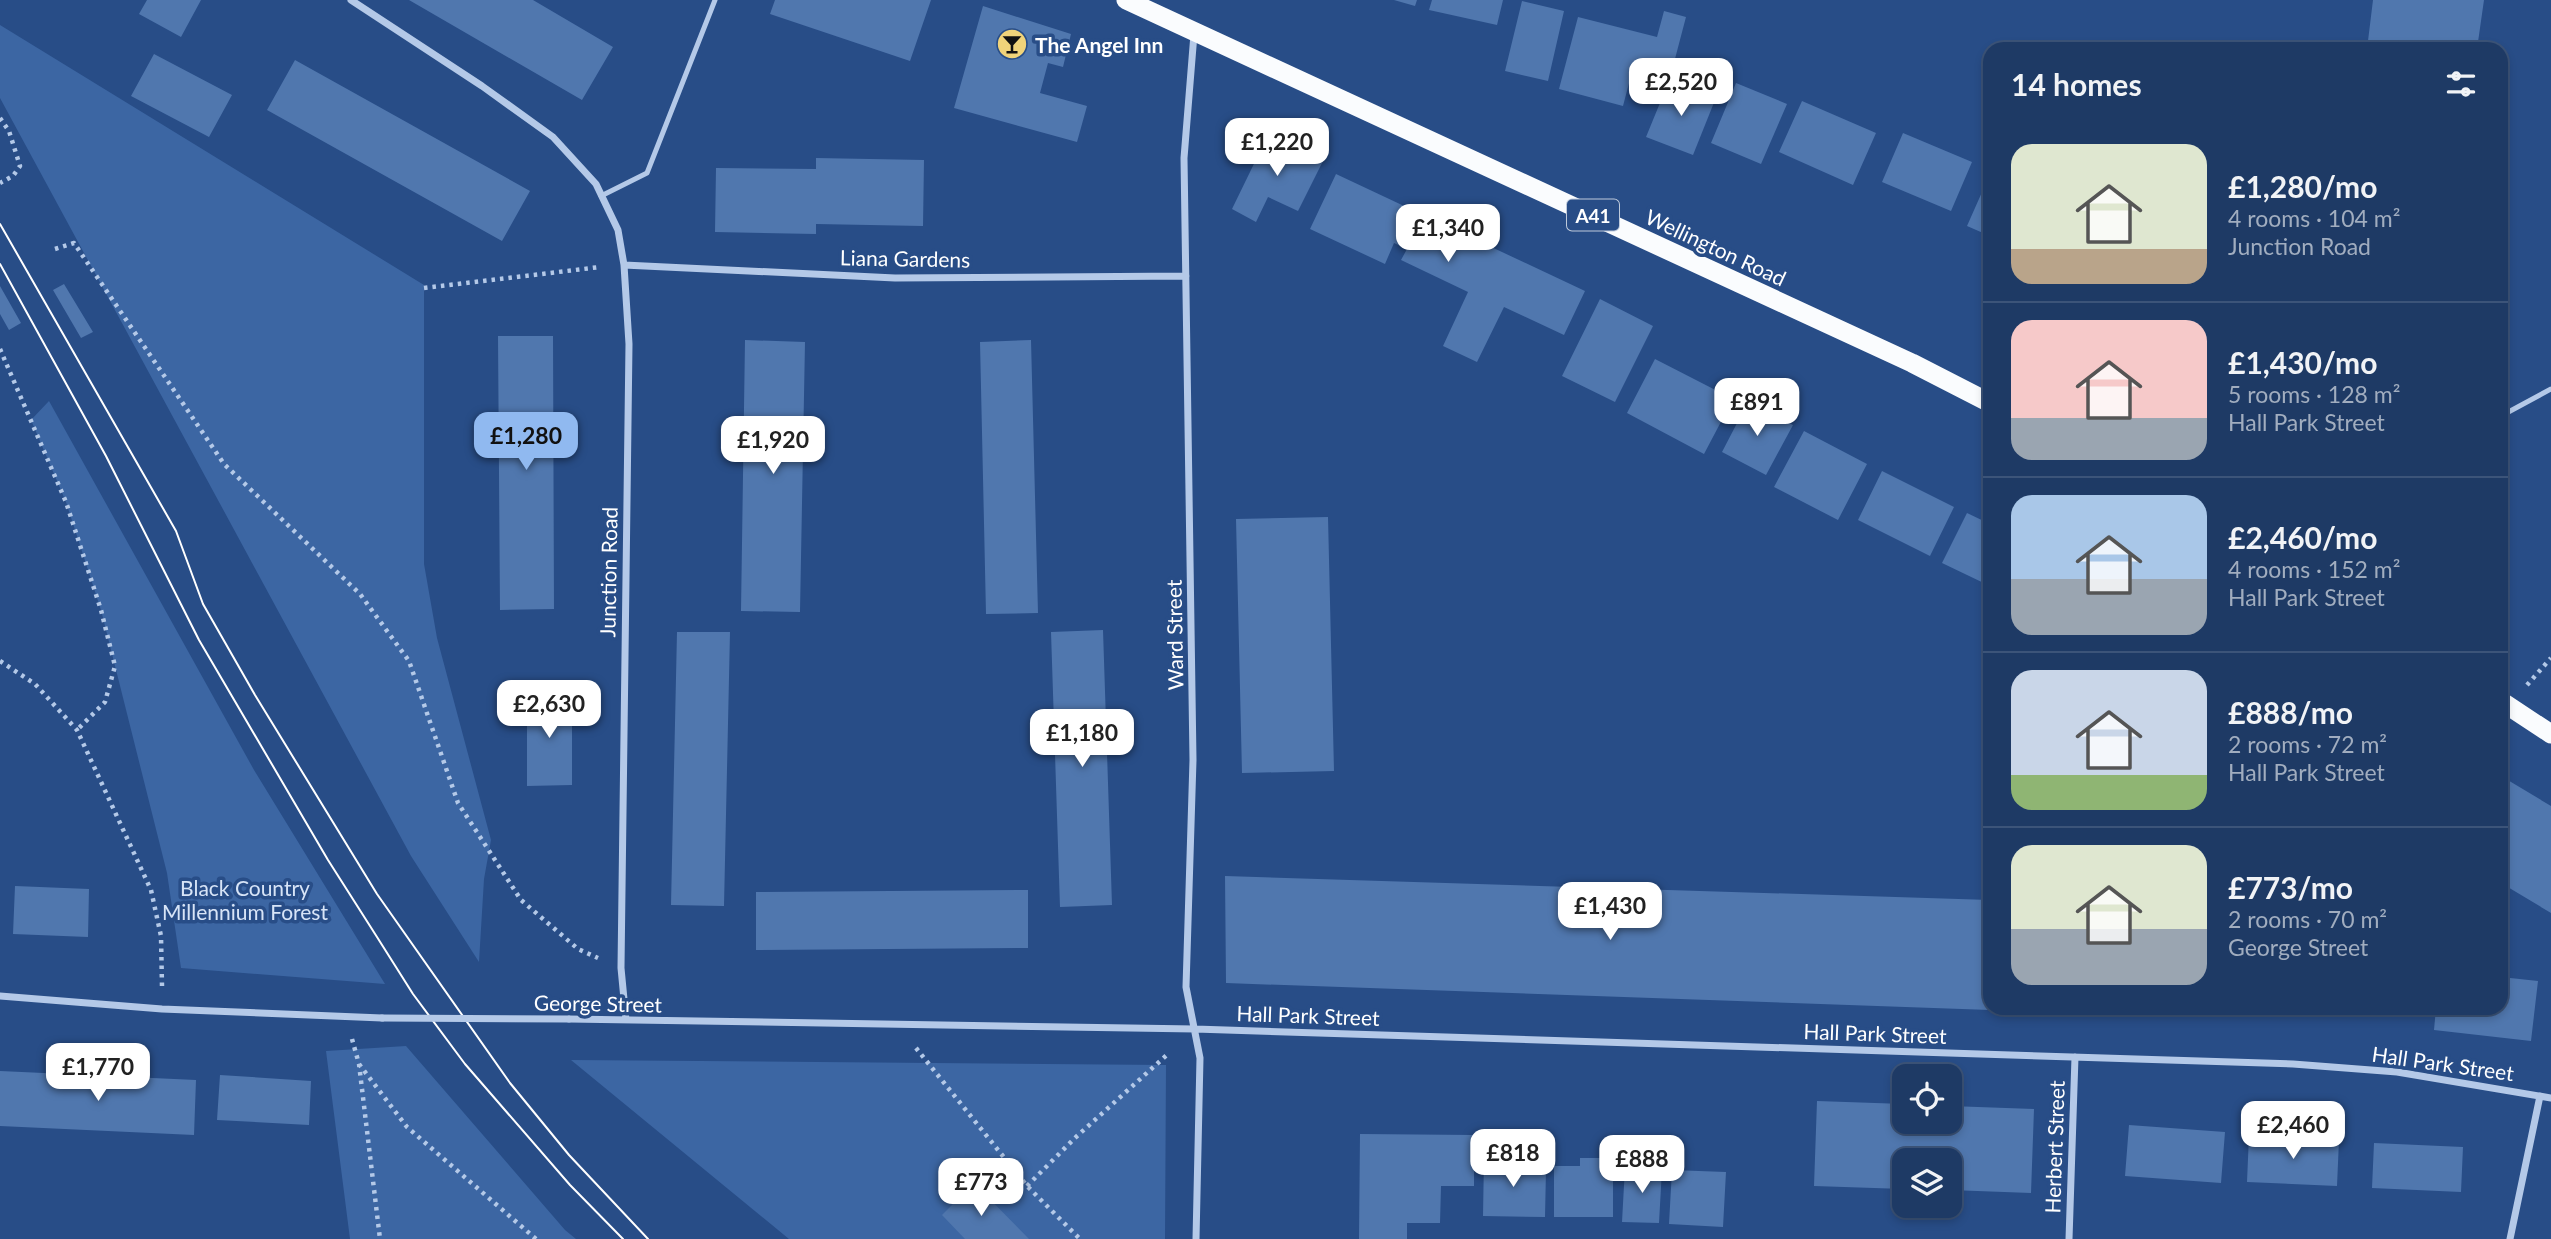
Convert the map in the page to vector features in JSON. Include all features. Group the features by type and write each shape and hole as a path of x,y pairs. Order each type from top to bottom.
{"highway":[{"name":"A41","path":"1126,0 1194,30"},
{"name":"Wellington Road","path":"1194,30 1912,363 1983,399"},
{"path":"2508,706 2551,734"}],"street":[{"name":"Junction Road","path":"351,0 482,86 553,137 596,184 618,230 624,265 629,344 621,968 626,1020"},
{"name":"Ward Street","path":"1194,30 1184,158 1193,760 1186,987 1200,1058 1196,1239"},
{"name":"Liana Gardens","path":"624,265 895,278 1186,276"},
{"name":"George Street","path":"0,996 162,1009 347,1018 1195,1028"},
{"name":"Hall Park Street","path":"1195,1028 2293,1064 2397,1072 2551,1098"},
{"name":"Herbert Street","path":"2068,1239 2075,1057"},
{"path":"2510,1239 2540,1096"}],"lane":[{"path":"601,196 647,173 715,0"},
{"path":"2508,412 2551,389"}],"path":[{"path":"0,118 9,131 20,166 13,176 0,183"},
{"path":"55,249 74,243 224,464 360,594 409,662 458,803 521,900 578,949 621,968"},
{"path":"424,288 624,265"},
{"path":"0,349 66,502 101,610 115,666 104,702 77,730"},
{"path":"0,661 35,684 77,730 151,890 161,936 162,1009"},
{"path":"347,1018 359,1064 380,1239"},
{"path":"898,1026 1027,1186 1080,1239"},
{"path":"1027,1186 1076,1137 1195,1028"},
{"path":"359,1064 407,1127 536,1239"}],"green space":[{"path":"0,25 424,285 424,564 437,638 491,840 484,879 479,962 411,856 0,98"},
{"name":"Black Country Millennium Forest","path":"49,401 254,770 385,984 181,968 167,873 101,610 66,502 31,420"},
{"path":"406,1046 565,1230 576,1239 350,1239 326,1051"},
{"path":"571,1060 1166,1065 1165,1239 789,1239"}],"building":[{"path":"147,0 201,0 181,37 139,14"},
{"path":"409,0 533,0 613,47 582,100"},
{"path":"775,0 931,0 910,61 770,14"},
{"path":"1394,0 1417,0 1415,6"},
{"path":"1432,0 1503,0 1497,25 1429,10"},
{"path":"2373,0 2484,0 2478,42 2368,42"},
{"path":"1522,1 1564,11 1548,81 1505,71"},
{"path":"983,6 1071,34 1063,67 1048,63 1040,93 1087,106 1077,142 954,108"},
{"path":"1664,11 1686,17 1671,74 1634,64 1623,106 1559,89 1578,17 1657,37"},
{"path":"154,54 232,95 209,137 131,96"},
{"path":"295,60 530,191 502,241 267,110"},
{"path":"1669,81 1715,100 1693,155 1646,137"},
{"path":"1736,83 1787,104 1761,164 1711,143"},
{"path":"1802,101 1876,133 1853,185 1779,152"},
{"path":"1903,133 1972,162 1951,211 1882,182"},
{"path":"1268,135 1323,161 1298,211 1268,197 1256,222 1232,209"},
{"path":"816,158 924,160 923,226 816,224 816,234 715,232 716,168 816,169"},
{"path":"1336,174 1585,291 1564,335 1504,307 1477,362 1443,346 1468,292 1401,260 1407,249 1394,243 1385,264 1310,229"},
{"path":"1983,190 1983,233 1967,226"},
{"path":"64,284 93,332 81,338 53,290"},
{"path":"0,286 21,323 9,330 0,314"},
{"path":"1600,299 1653,326 1615,402 1562,376"},
{"path":"498,336 553,336 554,609 500,610"},
{"path":"745,340 805,342 800,612 741,611"},
{"path":"1031,340 1038,613 986,614 980,342"},
{"path":"1655,359 1733,399 1704,454 1627,413"},
{"path":"1748,402 1793,425 1766,475 1722,452"},
{"path":"1804,431 1867,464 1838,520 1774,487"},
{"path":"1882,471 1954,507 1930,556 1858,520"},
{"path":"1967,513 1983,521 1983,583 1942,563"},
{"path":"1328,517 1334,771 1242,773 1236,519"},
{"path":"1103,630 1112,905 1060,907 1051,632"},
{"path":"677,632 730,632 724,906 671,905"},
{"path":"527,695 572,695 572,785 527,786"},
{"path":"2508,780 2551,806 2551,913 2508,887"},
{"path":"1225,876 1983,900 1983,1010 1226,983"},
{"path":"15,886 89,889 88,937 13,934"},
{"path":"1028,890 1028,948 756,950 756,892"},
{"path":"2508,978 2538,981 2531,1041 2434,1030 2435,1015 2508,1015"},
{"path":"2283,1015 2369,1015 2369,1017"},
{"path":"0,1071 196,1080 194,1135 0,1126"},
{"path":"220,1075 311,1081 309,1125 217,1120"},
{"path":"1817,1101 1892,1104 1892,1134 1962,1134 1962,1106 2034,1109 2031,1193 1962,1190 1962,1148 1892,1148 1892,1189 1814,1186"},
{"path":"2129,1125 2225,1132 2221,1183 2125,1176"},
{"path":"1360,1134 1474,1135 1474,1186 1441,1186 1440,1223 1407,1223 1407,1239 1359,1239"},
{"path":"2249,1135 2339,1140 2337,1186 2247,1182"},
{"path":"2374,1143 2463,1147 2461,1192 2372,1188"},
{"path":"1484,1157 1526,1158 1525,1170 1546,1170 1545,1217 1483,1216"},
{"path":"1580,1158 1613,1158 1613,1217 1554,1217 1554,1166 1580,1166"},
{"path":"1625,1167 1662,1169 1659,1223 1622,1222"},
{"path":"1672,1170 1726,1172 1723,1227 1669,1224"},
{"path":"974,1183 1029,1239 965,1239 942,1215"}],"tram line":[{"path":"0,224 176,531 203,604 255,695 377,894 510,1083 569,1155 648,1239"},
{"path":"0,264 106,456 199,640 328,860 413,994 465,1064 570,1185 623,1239"}],"place":[{"name":"The Angel Inn","path":"1012,44"}]}
